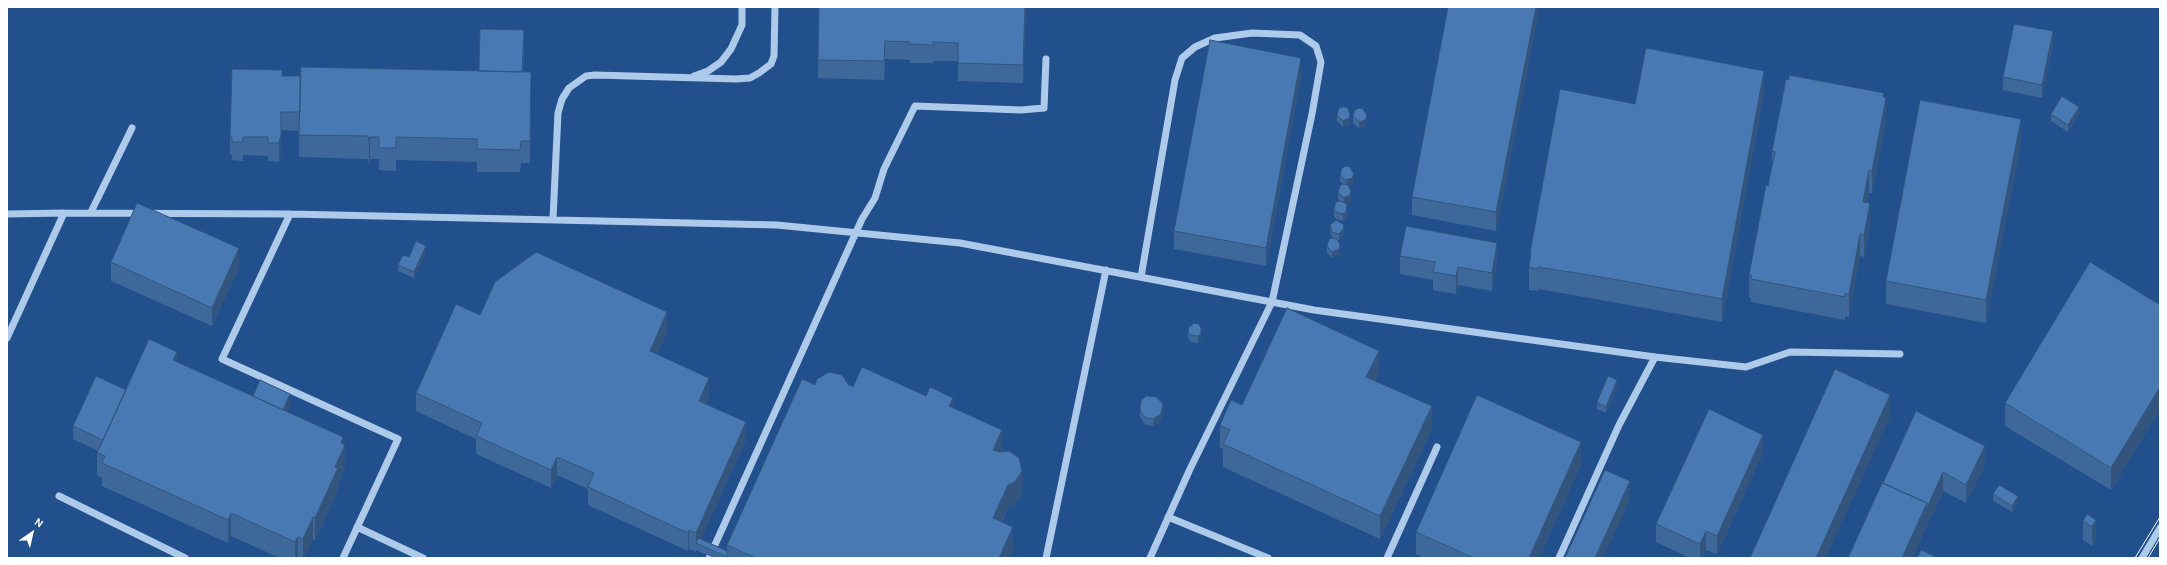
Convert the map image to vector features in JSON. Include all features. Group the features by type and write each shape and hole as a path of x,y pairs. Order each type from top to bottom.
{"street":[{"path":"690,77 708,71 721,62 731,49 742,25 742,7"},
{"path":"554,219 558,113 562,99 569,88 586,76 595,75 736,79 750,78 770,64 774,56 775,7"},
{"path":"1141,277 1175,80 1182,58 1195,47 1215,38 1252,33 1300,35 1316,46 1321,62 1312,114 1272,302 1168,517 1150,558"},
{"path":"709,558 857,234 862,219 875,198 884,169 915,106 1021,110 1044,108 1046,59"},
{"path":"91,212 132,128"},
{"path":"7,214 91,212 290,214 777,225 960,243 1314,310 1655,357 1746,367 1790,352 1900,354"},
{"path":"7,338 64,213"},
{"path":"290,214 222,359 398,439 343,558"},
{"path":"1046,558 1106,270"},
{"path":"1559,558 1619,425 1655,357"},
{"path":"1387,558 1437,447"},
{"path":"60,496 185,558"},
{"path":"1168,517 1268,558"},
{"path":"357,527 423,558"},
{"path":"2142,558 2160,528"}],"building":[{"path":"819,7 1025,7 1023,65 958,63 958,43 933,42 933,45 885,41 884,61 818,60"},
{"path":"1448,7 1536,7 1496,212 1412,197"},
{"path":"2014,24 2053,31 2042,85 2003,77"},
{"path":"480,29 524,30 522,72 479,71"},
{"path":"1210,40 1301,58 1266,248 1174,231"},
{"path":"1646,48 1764,71 1722,299 1601,277 1538,267 1538,269 1529,267 1530,253 1560,89 1635,104"},
{"path":"301,67 531,72 530,141 521,141 520,150 477,149 477,139 396,137 396,148 379,148 379,137 370,137 369,141 368,136 299,135"},
{"path":"232,69 282,70 282,76 300,76 300,112 281,112 281,135 279,143 268,143 268,137 243,137 243,142 232,142 232,137 230,136"},
{"path":"1789,75 1884,93 1883,97 1886,98 1872,171 1869,170 1863,202 1870,203 1864,235 1860,234 1849,294 1845,294 1845,297 1751,279 1752,276 1749,275 1766,185 1768,186 1775,152 1772,151 1786,79 1789,80"},
{"path":"2062,96 2079,107 2068,125 2051,114"},
{"path":"1920,100 2021,119 1986,300 1886,281"},
{"path":"1347,107 1350,114 1349,118 1343,121 1337,115 1339,108"},
{"path":"1359,108 1363,109 1367,116 1365,120 1359,122 1353,116 1355,110"},
{"path":"1346,166 1350,167 1354,174 1352,178 1346,180 1340,175 1342,168"},
{"path":"1343,184 1348,185 1351,191 1350,195 1344,198 1338,192 1340,186"},
{"path":"1340,201 1347,204 1346,212 1343,214 1336,212 1334,209 1336,202"},
{"path":"137,203 239,248 212,308 111,262"},
{"path":"1336,220 1343,224 1344,228 1339,234 1332,232 1330,225"},
{"path":"1406,226 1497,243 1492,273 1458,267 1456,276 1433,272 1435,262 1400,256"},
{"path":"1329,239 1337,239 1340,245 1339,249 1332,252 1327,246"},
{"path":"416,241 426,246 414,272 398,265 403,255 409,257"},
{"path":"536,252 667,312 650,351 709,378 699,401 746,422 696,533 689,530 688,533 588,487 594,473 557,457 551,470 476,436 482,423 416,393 456,304 480,315 495,282"},
{"path":"2090,262 2160,305 2160,387 2111,468 2005,403"},
{"path":"1287,308 1379,351 1366,377 1432,406 1380,516 1223,444 1230,430 1220,425 1231,400 1242,405"},
{"path":"1194,323 1199,324 1201,328 1201,333 1198,336 1191,335 1188,331 1189,327"},
{"path":"149,339 177,352 173,360 343,437 341,443 345,445 335,467 338,468 315,518 313,517 303,539 298,537 295,542 231,513 228,520 102,463 105,456 97,453"},
{"path":"862,367 926,396 930,387 953,398 949,406 1002,430 993,450 999,452 1009,451 1019,458 1022,471 1015,482 1008,485 993,518 1013,527 999,558 756,558 727,545 802,379 815,385 817,379 829,372 842,375 848,384 853,387"},
{"path":"1835,369 1890,395 1816,558 1750,558"},
{"path":"96,376 126,390 103,440 73,426"},
{"path":"1608,376 1617,380 1606,407 1597,402"},
{"path":"260,380 290,394 283,410 253,396"},
{"path":"1477,395 1581,442 1529,558 1474,558 1416,532"},
{"path":"1146,396 1156,397 1163,404 1161,414 1153,419 1146,418 1140,411 1141,401"},
{"path":"1709,409 1763,435 1717,536 1706,531 1700,544 1656,524"},
{"path":"1916,411 1985,446 1966,485 1943,472 1927,508 1927,503 1883,483"},
{"path":"1605,470 1630,481 1595,558 1565,558"},
{"path":"1882,483 1927,503 1902,558 1848,558"},
{"path":"1999,485 2018,496 2012,506 1993,494"},
{"path":"2087,514 2096,520 2092,527 2083,521"},
{"path":"698,538 727,551 727,557 696,543"},
{"path":"1921,550 1934,556 1933,558 1917,558"}],"tram line":[{"path":"2135,558 2160,517"},
{"path":"2148,558 2160,538"}]}
